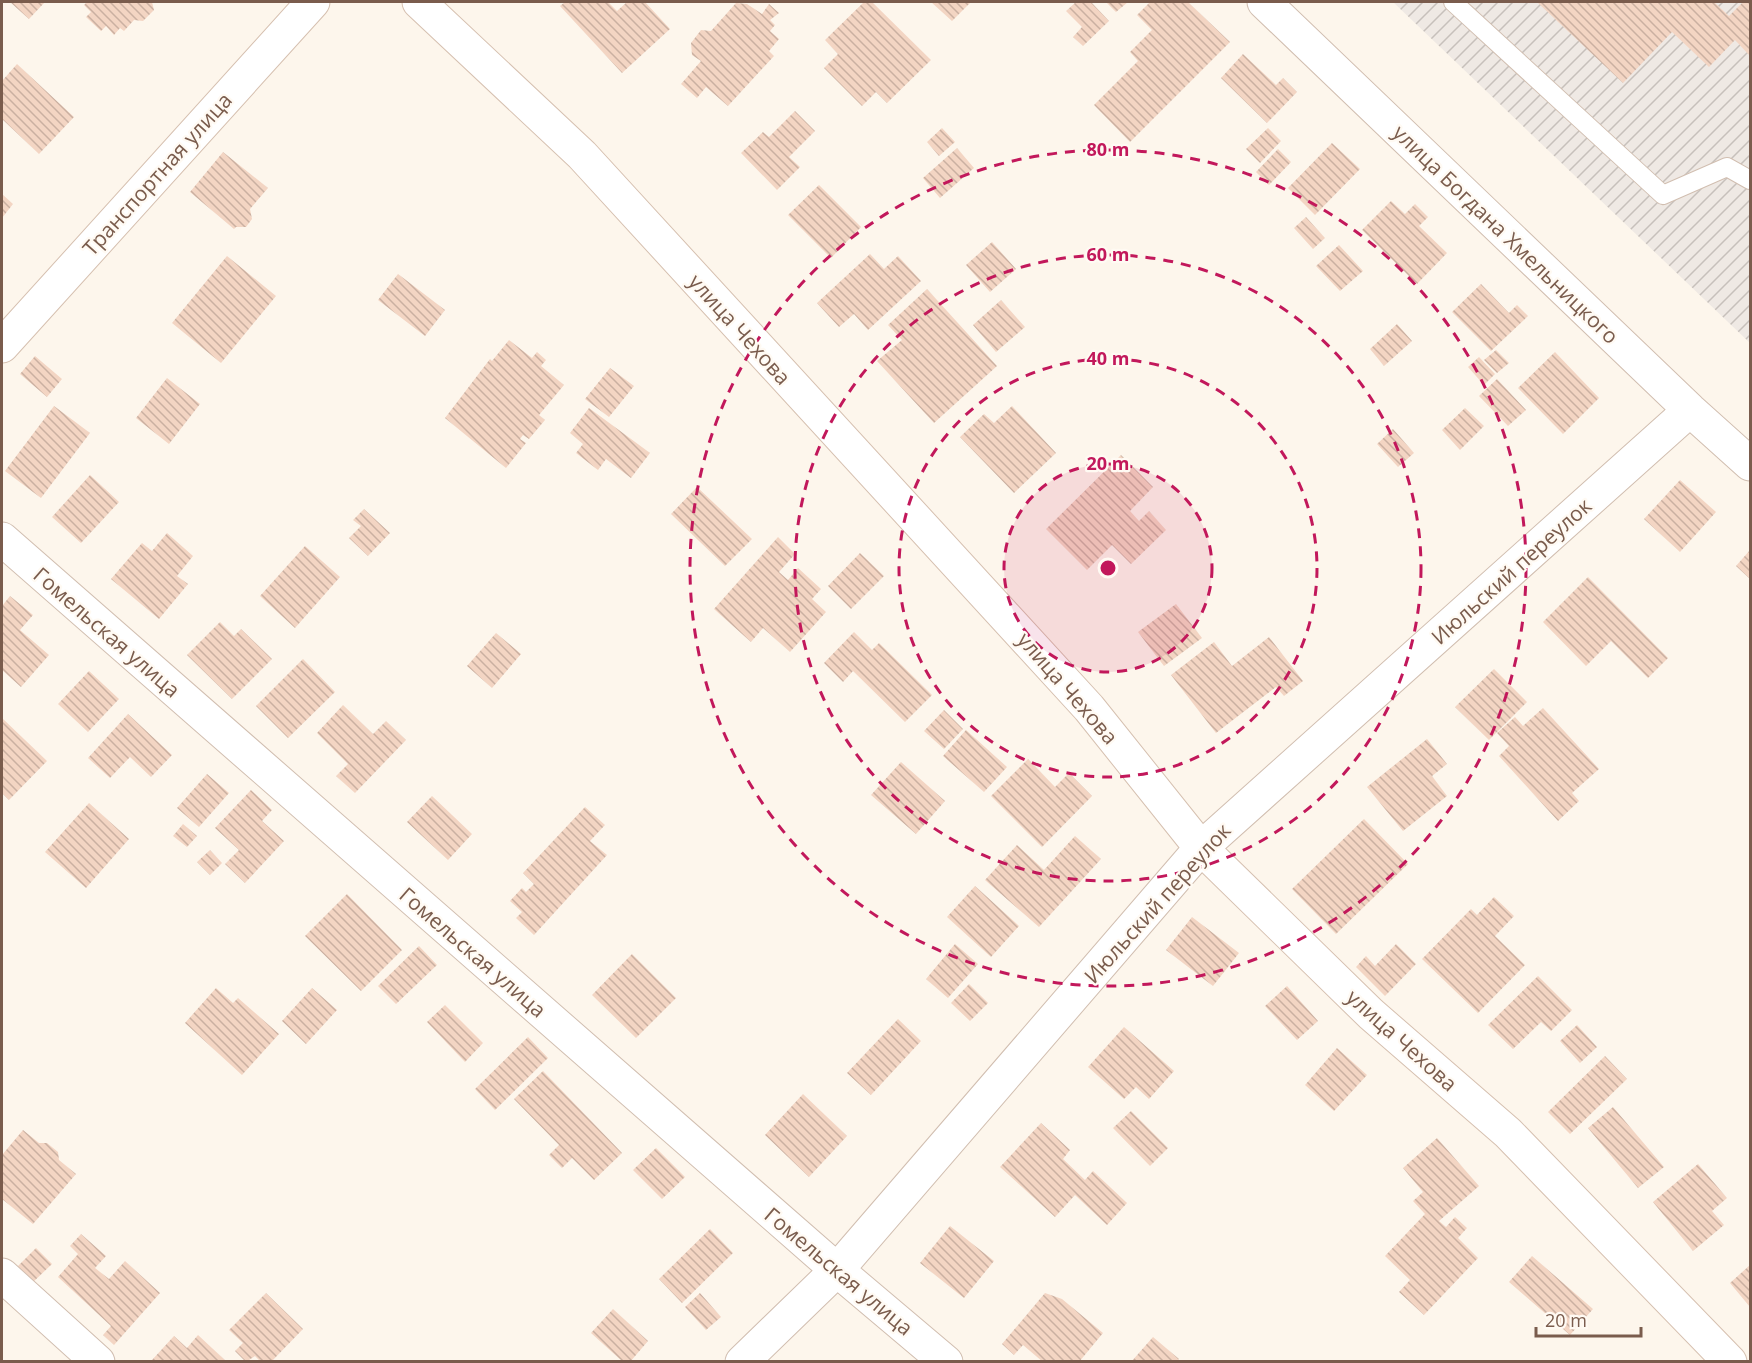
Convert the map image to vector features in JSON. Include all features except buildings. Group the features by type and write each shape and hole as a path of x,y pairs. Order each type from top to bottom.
{"street":[{"name":"Транспортная улица","path":"2,346 313,2"},
{"name":"улица Чехова","path":"419,2 582,155 1089,708 1201,848 1371,1014 1508,1132 1730,1362"},
{"name":"улица Богдана Хмельницкого","path":"1264,2 1690,410 1750,464"},
{"name":"Июльский переулок","path":"742,1362 837,1270 1201,848 1690,410"},
{"name":"Гомельская улица","path":"2,539 837,1270 946,1362"},
{"path":"2,1275 98,1362"}],"lane":[{"path":"1454,2 1663,195 1727,167 1750,180"}],"shaded area":[{"path":"1393,2 1750,2 1750,343"}]}
